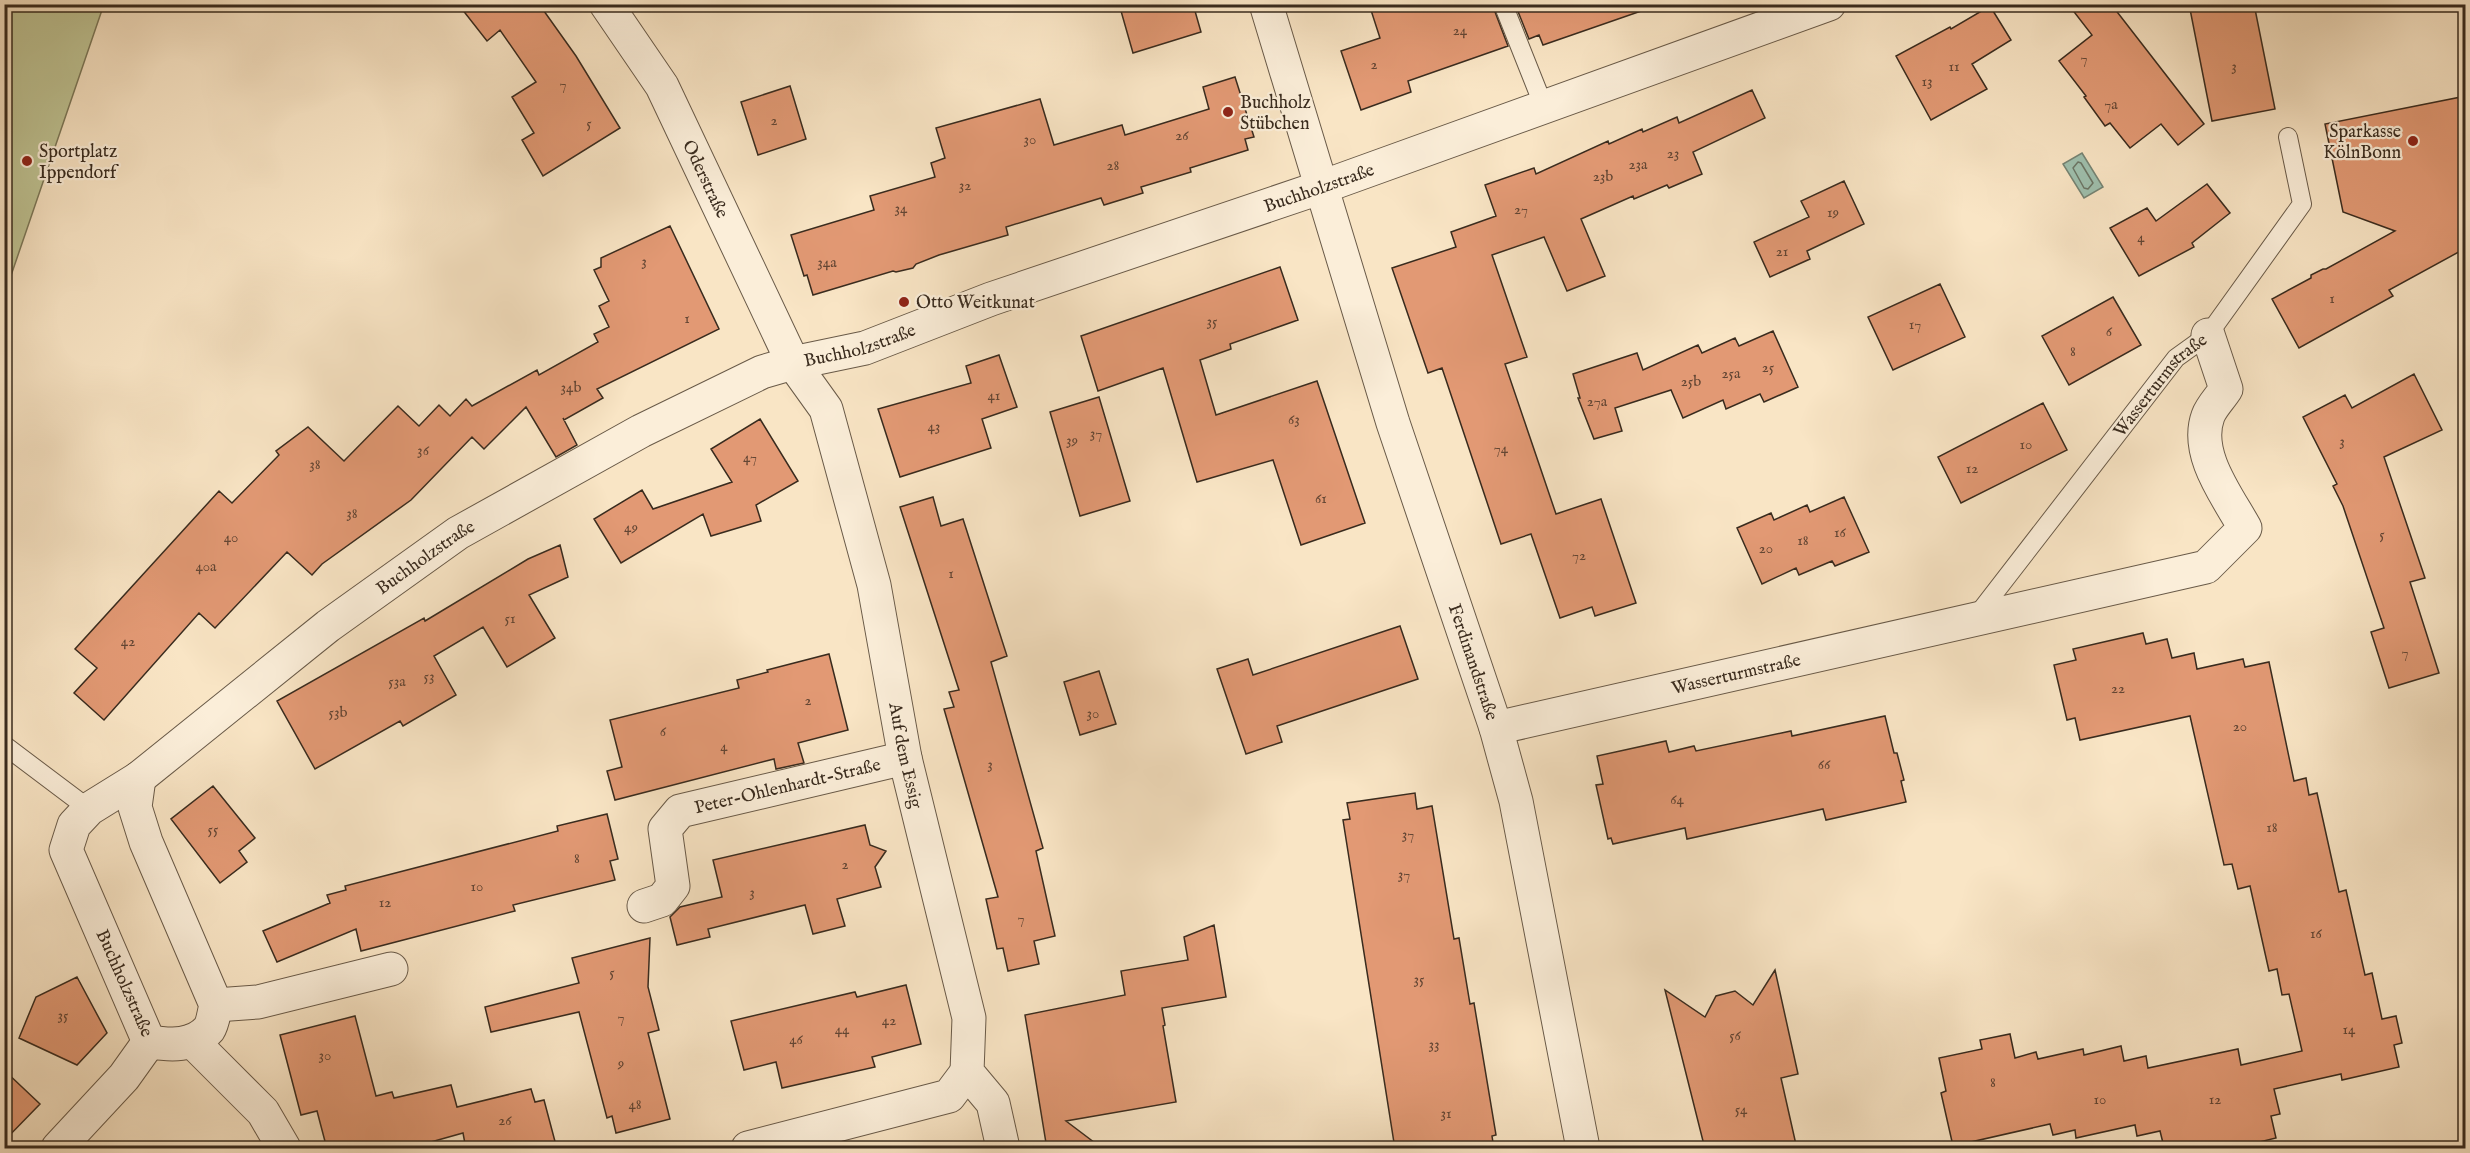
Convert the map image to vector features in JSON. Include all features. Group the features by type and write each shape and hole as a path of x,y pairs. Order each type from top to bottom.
{"street":[{"name":"Oderstraße","path":"606,4 662,86 793,363"},
{"name":"Ferdinandstraße","path":"1266,4 1393,423 1496,728 1516,801 1583,1149"},
{"name":"Buchholzstraße","path":"192,1041 170,1045 149,1042 66,850 74,825 89,809 139,778 328,626 458,533 641,431 762,372 865,348 991,299 1322,187 1829,4"},
{"name":"Wasserturmstraße","path":"1496,728 2206,567 2245,528 2216,475 2204,445 2208,416 2226,389 2208,335"},
{"name":"Auf dem Essig","path":"793,363 826,410 874,585 905,758 969,1018 967,1072"},
{"name":"Peter-Ohlenhardt-Straße","path":"644,906 662,900 673,886 673,873 666,846 665,829 680,812 905,758"},
{"path":"139,778 135,807 146,842 216,1005 210,1027 192,1041 263,1112 284,1149"},
{"path":"216,1005 258,1002 391,969"},
{"path":"58,1149 124,1077 149,1042"},
{"path":"748,1149 949,1096 967,1072 993,1102 1003,1149"}],"lane":[{"path":"1503,4 1544,107"},
{"name":"Wasserturmstraße","path":"1975,619 2176,358 2208,335 2302,204 2288,136"},
{"path":"4,745 89,809"}],"shaded area":[{"name":"Sportplatz Ippendorf","path":"5,4 102,4 103,7 5,293"}],"water":[{"path":"2082,153 2103,187 2084,198 2063,164"}],"building":[{"path":"458,4 539,4 576,56 620,128 543,176 522,140 534,133 512,97 536,82 500,30 487,41"},
{"path":"1119,4 1193,4 1201,32 1133,53"},
{"path":"1369,4 1492,4 1508,46 1408,81 1411,92 1361,110 1341,51 1380,38"},
{"path":"1515,4 1646,4 1647,9 1543,45 1539,35 1529,39"},
{"path":"2068,4 2111,4 2204,124 2178,145 2161,124 2130,148 2110,123 2105,126 2084,97 2086,96 2059,61 2092,35"},
{"path":"2189,4 2254,4 2275,109 2212,121"},
{"path":"1990,6 2011,40 1972,64 1987,89 1931,120 1896,56 1950,27 1951,29"},
{"path":"1235,77 1254,137 1245,139 1248,150 1190,168 1191,172 1141,187 1143,193 1104,205 1101,198 1006,227 1008,235 939,255 916,264 913,268 893,271 813,295 807,275 804,276 791,235 874,210 870,196 935,177 931,163 945,158 936,128 1040,99 1054,145 1122,125 1125,135 1209,109 1203,87"},
{"path":"790,86 806,139 758,155 741,102"},
{"path":"1752,90 1765,118 1693,152 1702,174 1669,188 1667,185 1634,199 1633,196 1581,219 1605,276 1567,291 1544,237 1492,255 1527,357 1505,364 1556,514 1601,499 1636,603 1595,616 1592,607 1560,618 1531,534 1501,544 1442,368 1428,373 1392,268 1456,247 1451,232 1496,216 1485,185 1534,168 1536,174 1608,141 1609,144 1677,117 1679,123"},
{"path":"2466,96 2466,248 2389,290 2393,296 2299,348 2272,299 2311,278 2311,275 2395,231 2343,212 2325,124"},
{"path":"1844,181 1864,224 1807,251 1810,259 1770,277 1754,242 1809,217 1801,201"},
{"path":"2207,184 2230,213 2192,243 2194,247 2139,276 2110,228 2147,208 2156,221"},
{"path":"670,226 719,329 597,389 603,398 564,420 577,445 556,457 526,407 484,449 472,437 411,500 322,564 312,575 287,552 215,628 199,613 104,720 74,693 97,668 75,649 219,491 232,503 279,455 276,451 308,427 344,461 398,406 419,426 439,405 450,416 466,399 472,406 537,370 539,375 598,342 594,334 609,327 599,306 609,301 594,270 601,267 601,258"},
{"path":"1280,267 1298,320 1230,344 1231,349 1200,360 1216,415 1317,381 1365,523 1301,545 1273,460 1197,482 1163,368 1098,391 1081,336"},
{"path":"1940,284 1965,337 1893,370 1868,317"},
{"path":"2113,297 2141,345 2069,385 2042,336"},
{"path":"1773,331 1798,387 1764,402 1760,394 1726,409 1723,400 1683,418 1671,390 1615,408 1622,431 1594,439 1578,398 1580,398 1573,374 1637,353 1643,370 1698,345 1702,353 1735,338 1739,346"},
{"path":"999,355 1017,407 982,419 991,448 900,477 878,409 971,383 966,366"},
{"path":"2414,374 2442,430 2384,457 2425,578 2410,582 2439,673 2389,688 2371,632 2384,628 2343,506 2333,486 2337,484 2303,417 2345,395 2352,408"},
{"path":"1099,397 1130,501 1080,516 1050,412"},
{"path":"2043,403 2067,450 1961,503 1938,457"},
{"path":"760,419 798,481 756,505 761,521 711,536 703,514 621,563 594,519 642,490 653,509 732,482 711,449"},
{"path":"933,497 941,526 963,519 1007,656 991,662 1043,848 1036,851 1055,936 1034,941 1039,964 1008,971 1003,948 997,949 986,899 998,897 944,709 954,707 949,692 959,690 900,507"},
{"path":"1844,497 1869,552 1835,566 1832,561 1799,575 1796,568 1762,584 1737,528 1771,513 1774,520 1807,505 1810,512"},
{"path":"560,545 568,577 529,595 555,638 507,667 483,627 434,656 456,695 403,726 400,721 315,769 277,701 424,618 425,621 528,559"},
{"path":"1400,626 1418,679 1277,726 1282,742 1246,754 1217,669 1248,659 1253,675"},
{"path":"2143,633 2146,644 2167,639 2172,658 2194,653 2197,669 2243,659 2245,667 2269,662 2294,781 2306,778 2309,795 2317,793 2339,892 2346,890 2365,975 2372,973 2382,1019 2396,1016 2402,1043 2394,1045 2399,1067 2342,1080 2341,1074 2274,1089 2280,1114 2271,1116 2276,1138 2251,1144 2252,1149 2208,1149 2208,1143 2186,1148 2186,1142 2164,1147 2160,1131 2137,1136 2135,1125 2076,1138 2075,1130 2053,1135 2050,1124 1953,1146 1941,1093 1946,1091 1939,1058 1982,1049 1980,1040 2010,1034 2015,1058 2036,1052 2038,1059 2083,1049 2084,1055 2121,1046 2124,1061 2146,1056 2148,1068 2238,1049 2241,1065 2302,1051 2289,994 2282,995 2277,969 2269,971 2250,886 2238,889 2232,864 2224,865 2190,716 2080,740 2075,718 2067,720 2054,665 2076,660 2073,649"},
{"path":"829,654 848,730 798,743 804,763 776,769 774,759 615,800 607,771 622,767 610,720 739,688 737,680"},
{"path":"1099,671 1116,724 1080,735 1064,682"},
{"path":"1885,716 1894,753 1897,753 1904,780 1901,781 1906,802 1826,820 1823,809 1687,839 1685,828 1613,844 1611,838 1608,839 1596,785 1603,784 1597,756 1666,741 1669,752 1694,746 1696,751 1791,731 1792,736"},
{"path":"213,786 255,838 239,851 247,862 220,883 171,819"},
{"path":"1415,793 1417,809 1432,806 1454,939 1459,938 1470,1004 1474,1003 1496,1135 1492,1136 1494,1149 1395,1149 1343,820 1350,819 1347,803"},
{"path":"607,814 618,859 610,861 615,880 513,905 515,911 361,951 356,929 277,962 263,931 330,903 327,895 346,890 345,886 558,831 557,826"},
{"path":"865,825 870,845 886,851 875,867 881,887 837,899 845,926 813,934 805,905 708,929 710,937 677,945 670,917 680,907 722,897 713,860"},
{"path":"1214,925 1226,997 1162,1008 1176,1102 1066,1121 1103,1149 1047,1149 1025,1015 1125,995 1121,971 1188,960 1184,937"},
{"path":"650,938 648,987 659,1030 648,1033 670,1119 616,1133 612,1116 607,1118 579,1012 491,1032 485,1007 579,983 572,958"},
{"path":"1775,970 1798,1074 1781,1078 1797,1149 1705,1149 1665,990 1705,1017 1716,996 1735,991 1753,1005"},
{"path":"77,977 107,1033 77,1065 19,1038 36,997"},
{"path":"906,985 921,1044 872,1057 875,1067 782,1088 776,1062 744,1070 731,1021 855,992 857,997"},
{"path":"355,1016 376,1096 392,1092 394,1098 451,1085 457,1107 531,1089 535,1102 544,1100 557,1149 466,1149 463,1133 406,1149 327,1149 317,1111 301,1115 280,1035"},
{"path":"4,1070 40,1104 4,1141"}],"place":[{"name":"Buchholz Stübchen","path":"1228,112"},
{"name":"Sparkasse KölnBonn","path":"2413,141"},
{"name":"Sportplatz Ippendorf","path":"27,161"},
{"name":"Otto Weitkunat","path":"904,302"}]}
